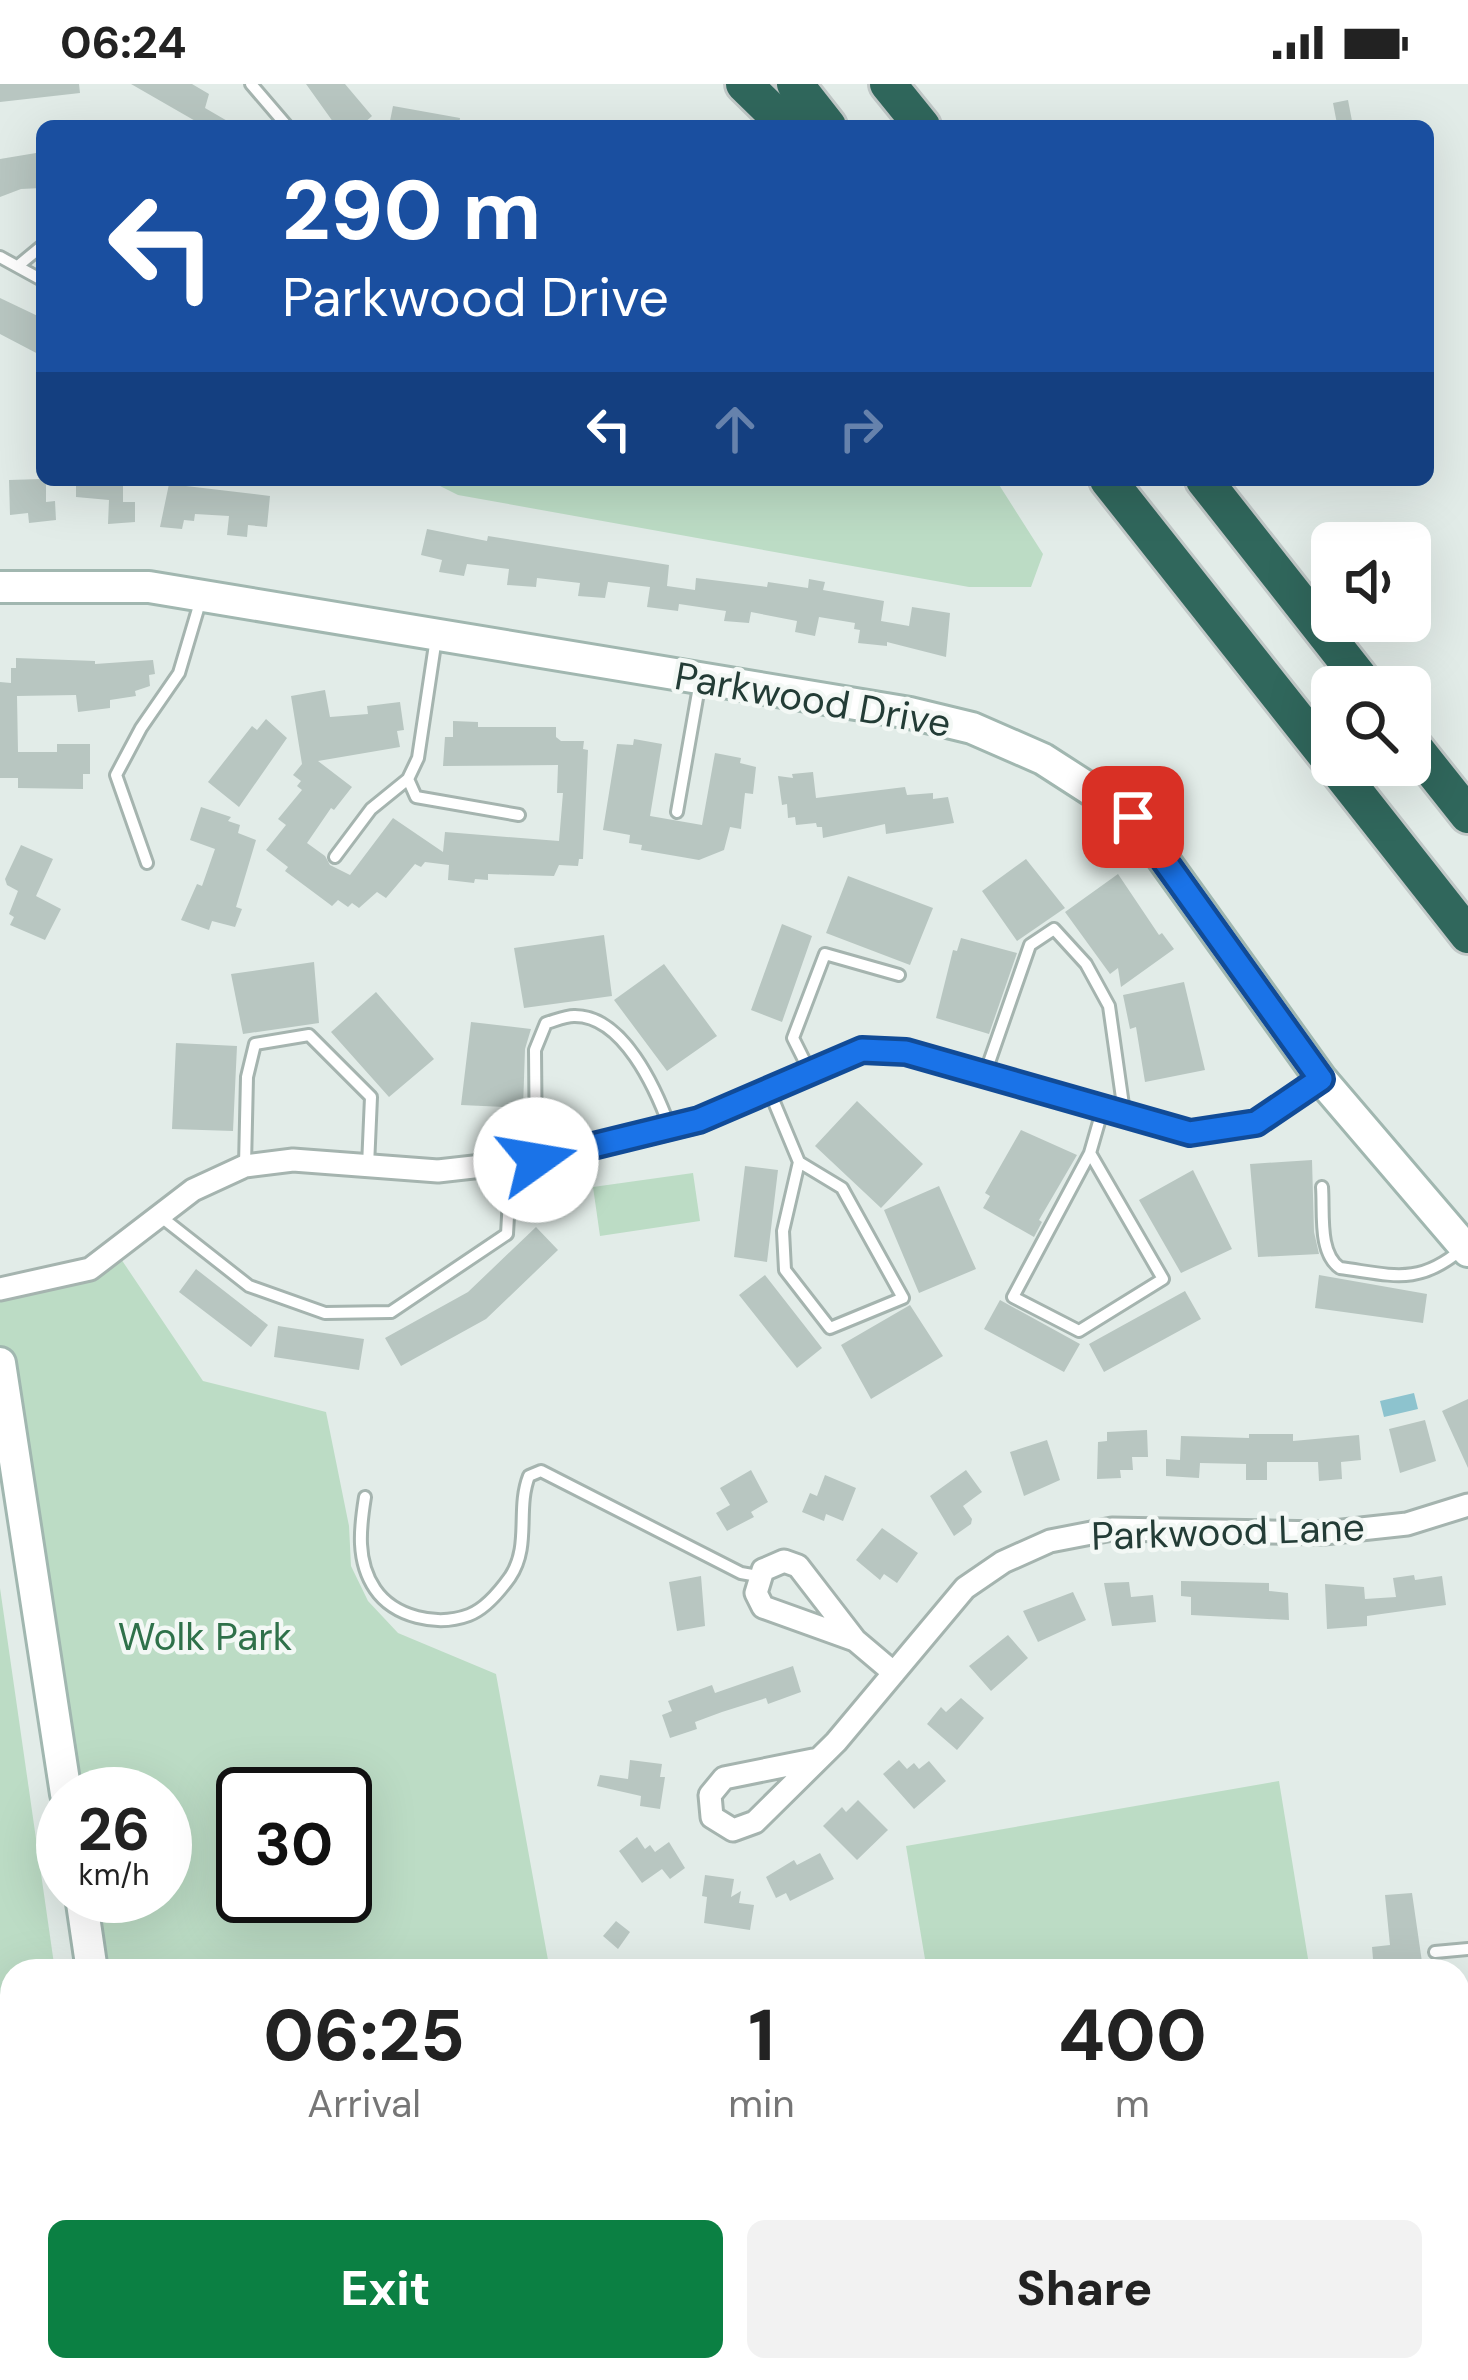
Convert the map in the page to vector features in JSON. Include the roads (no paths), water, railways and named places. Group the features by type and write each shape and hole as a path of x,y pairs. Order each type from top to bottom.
{"highway":[{"path":"744,84 781,120"},
{"path":"795,84 823,120"},
{"path":"888,84 917,120"},
{"path":"917,84 941,120"},
{"path":"1113,486 1311,736"},
{"path":"1209,486 1350,666"},
{"path":"1431,768 1468,815"},
{"path":"1350,786 1468,935"}],"street":[{"name":"Parkwood Drive","path":"0,587 148,587 910,712 972,728 1043,759 1133,817 1321,1079 1466,1249"},
{"path":"0,1289 90,1269 193,1190 245,1166 293,1160 438,1171 536,1160 699,1120 862,1050 906,1052 1190,1133 1256,1123 1321,1079"},
{"path":"0,1370 61,1767"},
{"name":"Parkwood Lane","path":"814,1760 724,1778 710,1795 712,1817 733,1830 748,1827 836,1742 965,1588 1003,1562 1050,1541 1112,1529 1324,1532 1408,1524 1468,1505"},
{"path":"855,1640 770,1612 759,1600 758,1576 776,1562 798,1566 855,1640 894,1673"},
{"path":"85,1923 90,1959"}],"lane":[{"path":"251,84 282,120"},
{"path":"19,265 36,251"},
{"path":"0,257 36,276"},
{"path":"147,863 116,776 178,673 202,596"},
{"path":"335,857 371,809 408,779 418,758 437,635"},
{"path":"677,812 701,678"},
{"path":"408,779 416,797 519,815"},
{"path":"985,1074 1030,945 1054,928 1086,964 1109,1006 1114,1111 1090,1153 1013,1297 1079,1331 1163,1279 1090,1153"},
{"path":"810,1072 793,1038 825,954 898,975"},
{"path":"536,1160 535,1050 545,1023 576,1016 612,1028 656,1090 670,1128"},
{"path":"245,1166 247,1077 255,1044 309,1035 370,1097 368,1166"},
{"path":"769,1090 800,1162 842,1188 903,1298 830,1328 785,1270 783,1232 800,1162"},
{"path":"160,1216 250,1286 325,1313 392,1312 507,1234 511,1163"},
{"path":"1322,1187 1326,1248 1330,1262 1340,1268 1422,1275 1466,1249"},
{"path":"365,1497 361,1552 374,1588 389,1604 432,1620 469,1615 494,1597 513,1572 525,1528 524,1490 529,1476 541,1471 741,1573 758,1576"},
{"path":"1435,1952 1468,1949"}],"water":[{"path":"1414,1393 1418,1409 1384,1417 1380,1401"}],"park label":[{"name":"Wolk Park","path":"205,1636"}]}
